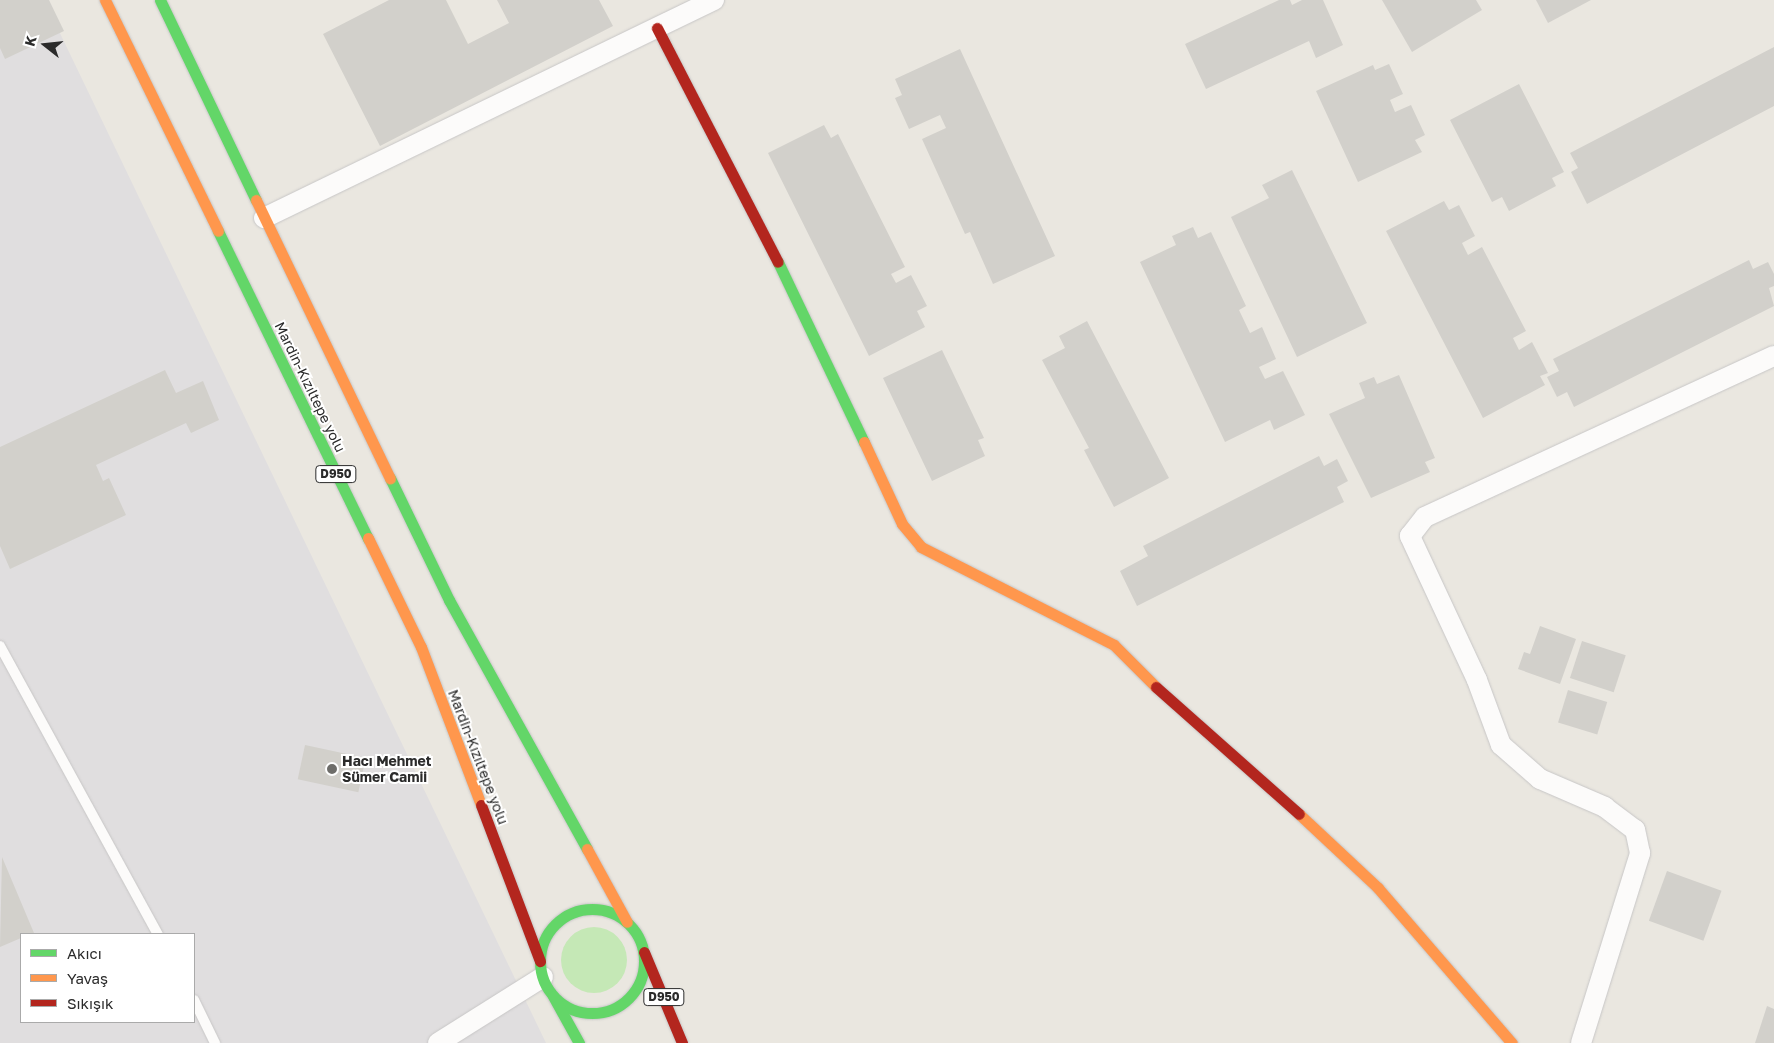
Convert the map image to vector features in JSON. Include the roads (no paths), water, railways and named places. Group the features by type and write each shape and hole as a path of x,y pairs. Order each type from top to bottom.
{"main road":[{"name":"Mardin-Kızıltepe yolu","path":"105,0 421,647 545,977 579,1043"},
{"path":"160,0 449,600 627,922 638,935 644,952 644,969 638,986 628,1000 613,1009 596,1013 579,1012 563,1005 545,977 543,944 552,929 572,914 596,909 613,913 627,922"},
{"path":"657,28 810,325 902,524 921,547 1114,645 1183,714 1251,769 1378,888 1512,1043"},
{"name":"D950","path":"644,952 682,1043"}],"street":[{"path":"264,218 714,0"},
{"path":"1582,1043 1640,853 1635,830 1605,807 1540,779 1501,745 1478,680 1410,536 1425,517 1774,356"},
{"path":"438,1043 545,977"}],"lane":[{"path":"0,646 157,933"},
{"path":"195,1002 215,1043"}],"place":[{"name":"Hacı Mehmet Sümer Camii","path":"332,769"}]}
